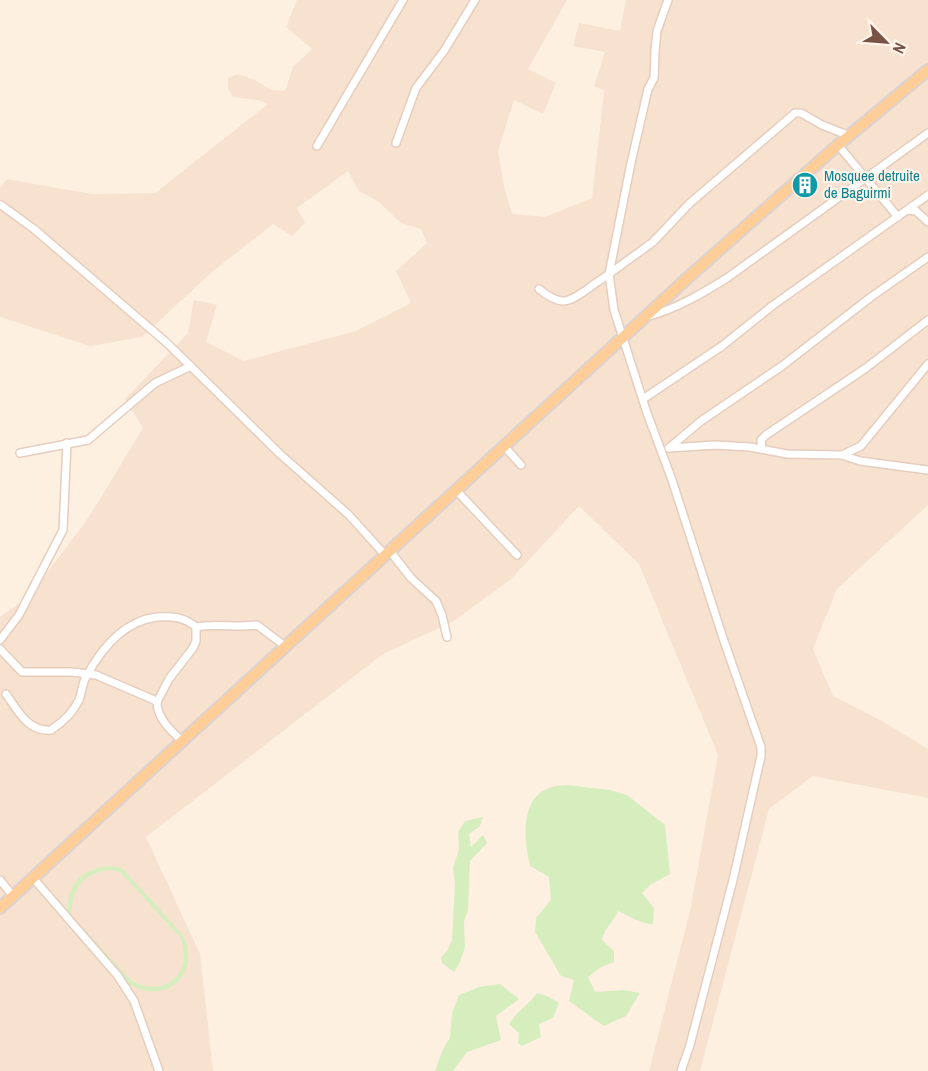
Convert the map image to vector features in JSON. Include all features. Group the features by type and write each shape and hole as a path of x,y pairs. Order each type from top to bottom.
{"main road":[{"path":"0,908 646,316 838,146 928,70"}],"street":[{"path":"317,146 347,99 402,0"},
{"path":"396,143 416,88 444,51 475,0"},
{"path":"668,0 657,31 654,78 648,88 609,274 611,296 643,399 665,449 761,747 761,756 733,880 690,1045 681,1071"},
{"path":"539,289 552,298 568,301 575,299 653,242 690,203 795,113 850,136"},
{"path":"646,316 659,313 710,289 928,133"},
{"path":"838,146 898,217"},
{"path":"643,399 722,346 772,306 928,195"},
{"path":"1,205 34,229 191,366 312,484 349,515 436,601 447,637"},
{"path":"907,210 916,211 928,222"},
{"path":"665,449 701,421 782,366 871,297 928,257"},
{"path":"762,449 761,440 766,435 856,375 928,320"},
{"path":"860,461 858,453 861,446 928,363"},
{"path":"20,453 88,440 155,383 191,366"},
{"path":"0,640 19,615 63,530 67,443"},
{"path":"665,449 715,445 762,449 787,454 842,455 860,461 928,470"},
{"path":"504,446 521,465"},
{"path":"842,455 861,446"},
{"path":"456,490 517,555"},
{"path":"6,694 23,718 31,725 37,729 51,730 70,714 80,699 83,683 96,659 107,646 121,633 145,619 179,616 196,627 257,625 285,646"},
{"path":"182,741 165,723 157,708 157,702 170,679 193,648 196,641 196,627"},
{"path":"0,649 22,672 88,674 114,682 157,702"},
{"path":"33,878 118,976 134,1001 159,1071"},
{"path":"0,880 13,897"}],"shaded area":[{"path":"297,0 567,0 528,69 556,83 543,114 514,100 498,151 512,214 545,217 592,198 604,91 594,86 605,52 573,46 579,23 620,31 626,0 928,0 928,505 837,589 813,649 833,696 882,721 928,749 928,798 813,776 769,809 700,1071 649,1071 690,911 718,755 639,564 579,506 511,579 454,621 383,654 146,837 200,954 213,1071 0,1071 0,617 30,595 84,524 100,499 143,428 125,399 188,333 194,300 217,305 206,342 244,361 356,331 411,303 396,271 427,243 421,229 401,223 379,202 359,191 348,171 297,208 305,223 292,236 273,224 212,272 142,337 90,346 0,317 0,188 7,179 92,194 155,193 268,104 258,100 233,97 228,88 228,78 238,74 255,80 271,90 285,91 293,67 312,49 286,27"}],"green space":[{"path":"566,785 610,790 627,795 665,825 670,874 650,885 642,893 654,908 653,924 639,921 618,911 602,940 614,951 614,962 601,967 588,977 595,992 624,990 640,993 626,1016 604,1026 569,1001 574,980 561,976 535,932 536,918 551,900 549,877 530,866 526,844 526,820 529,809 541,792 554,786"},
{"path":"483,817 480,826 469,834 471,847 483,835 487,843 470,861 468,910 464,921 465,947 454,972 442,963 441,958 452,940 455,884 453,868 459,849 458,832 465,821"},
{"path":"109,866 122,868 183,935 188,962 178,982 157,991 144,990 130,985 68,918 71,889 82,876 98,868","holes":["109,870 120,872 180,937 184,950 184,961 174,979 166,984 156,987 144,986 132,981 72,916 73,898 85,879"]},
{"path":"500,984 519,999 496,1016 501,1040 467,1052 453,1071 435,1071 443,1049 450,1038 452,1013 459,995 479,987"},
{"path":"537,993 559,1003 553,1018 539,1024 541,1037 522,1046 518,1043 519,1033 509,1024"}],"place":[{"name":"Mosquee detruite de Baguirmi","path":"805,185"}]}
